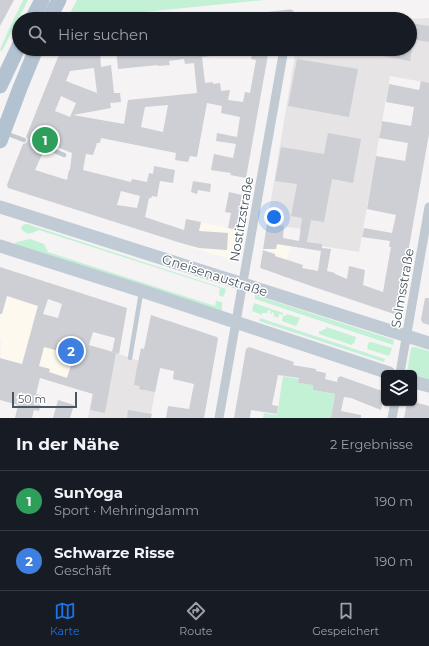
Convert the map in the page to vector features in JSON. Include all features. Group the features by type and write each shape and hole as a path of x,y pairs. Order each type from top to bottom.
{"main road":[{"path":"36,12 42,0"},
{"path":"53,12 59,0"},
{"path":"0,86 14,56"},
{"path":"2,136 33,56"},
{"name":"Gneisenaustraße","path":"0,207 429,343"},
{"path":"0,246 142,291 381,370"},
{"path":"417,383 429,386"}],"street":[{"name":"Nostitzstraße","path":"219,418 283,56"},
{"name":"Solmsstraße","path":"401,370 429,207"},
{"path":"392,418 394,406"}],"lane":[{"path":"2,136 24,140"},
{"path":"43,146 64,155"},
{"path":"130,358 142,291"}],"shaded area":[{"path":"429,18 429,83 390,76 359,252 307,242 309,230 267,224 295,56 417,56 417,19"},
{"path":"186,219 237,230 232,260 181,244"},
{"path":"264,243 291,246 281,276 259,269"},
{"path":"3,268 24,275 20,288 41,295 32,325 54,331 76,347 68,376 64,377 45,371 43,379 0,367 0,277"},
{"path":"101,348 160,368 150,418 88,418"}],"green space":[{"path":"23,0 28,0 22,12 17,12"},
{"path":"77,0 264,0 145,12 71,12"},
{"path":"12,23 12,31 2,51 0,50"},
{"path":"25,224 226,289 224,295 223,297 219,295 220,288 39,230 26,233 21,228"},
{"path":"30,239 44,244 48,252 215,306 216,301 222,302 222,312 16,245 15,243"},
{"path":"255,295 394,340 393,345 255,299"},
{"path":"254,303 283,313 283,315 279,314 278,318 274,316 274,313 270,313 271,311 268,310 267,313 262,313 262,315 252,311"},
{"path":"287,314 300,318 296,326 282,321 283,316 286,316"},
{"path":"260,318 385,359 384,362 259,321"},
{"path":"326,327 356,337 354,344 352,343 352,345 319,334 319,331 326,329"},
{"path":"369,342 392,348 389,356 367,349"},
{"path":"415,347 429,351 429,380 417,376 417,370 407,370 411,348"},
{"path":"283,376 299,379 298,383 313,385 313,390 333,394 335,393 331,418 263,418 264,413 277,415"}],"building":[{"path":"0,0 14,0 0,26"},
{"path":"417,24 429,26 429,42 417,40"},
{"path":"59,56 100,56 101,67 111,65 114,93 120,93 121,102 110,103 111,108 73,115 124,124 128,100 197,93 194,63 185,64 184,59 169,61 170,65 118,69 117,56 211,56 202,57 205,83 220,83 221,91 230,90 228,100 243,102 245,92 250,93 256,60 251,59 252,56 268,56 246,178 230,175 231,173 211,170 214,154 233,158 236,144 216,141 217,133 237,137 240,117 221,113 222,106 207,103 197,157 190,156 188,162 175,160 176,153 101,138 100,143 97,143 93,155 86,154 83,170 131,182 132,179 147,182 149,173 153,174 154,166 175,170 173,183 160,181 157,197 152,196 149,198 145,217 184,230 186,219 201,222 199,231 228,233 227,250 199,248 184,244 8,188 7,185 11,174 23,144 27,142 28,139 26,137","holes":["94,68 97,93 66,81 70,71","61,96 76,103 70,117 55,111","168,105 163,132 141,127 145,107","43,142 72,153 67,180 35,170 44,150 40,149 39,145","121,191 140,196 137,208 117,205"]},
{"path":"382,56 411,56 410,61"},
{"path":"297,59 358,69 349,117 288,106"},
{"path":"421,81 429,83 429,134 397,315 260,268 263,250 275,254 275,256 303,265 302,268 318,271 321,251 277,244 276,249 263,249 267,224 284,226 283,238 299,241 302,218 291,216 297,184 275,181 281,147 324,154 328,133 361,139 353,183 332,179 324,222 311,220 307,242 322,244 322,248 331,249 327,271 347,279 349,266 365,270 363,285 383,292 391,247 389,247 390,241 362,237 364,228 392,233 396,215 367,209 376,156 405,161 408,143 379,138 382,121 411,126 414,107 386,102 389,84 419,90"},
{"path":"193,181 211,184 210,192 198,190 197,194 191,192"},
{"path":"229,192 242,195 237,230 228,228 231,213 225,212"},
{"path":"0,267 127,308 119,354 116,353 105,413 90,410 93,394 40,378 36,394 43,396 39,411 34,410 32,418 15,418 18,405 0,400 0,358 22,364 38,306 7,296 2,314 0,314","holes":["48,299 62,304 58,318 43,314","93,332 115,338 112,352 89,345","44,347 74,355 67,378 49,372 50,369 39,366"]},
{"path":"425,298 429,298 429,325 423,323 421,320"},
{"path":"151,315 217,337 218,339 204,418 166,418 168,406 189,409 194,384 173,379 174,371 160,368 155,392 139,389 140,386 134,385 141,348 144,349"},
{"path":"249,347 294,362 293,365 316,369 316,371 326,373 325,379 337,382 338,377 340,376 381,391 381,410 351,398 344,397 341,411 361,415 361,418 331,418 335,394 313,390 313,385 298,383 299,378 278,375 272,405 278,406 277,414 251,410 250,418 234,418 246,349"},
{"path":"58,400 74,405 70,418 53,418"},
{"path":"417,403 429,406 429,418 404,418 406,406 417,406"},
{"path":"128,410 152,414 151,418 127,418"}],"place":[{"name":"SunYoga","path":"45,140"},
{"name":"Schwarze Risse","path":"71,351"}]}
